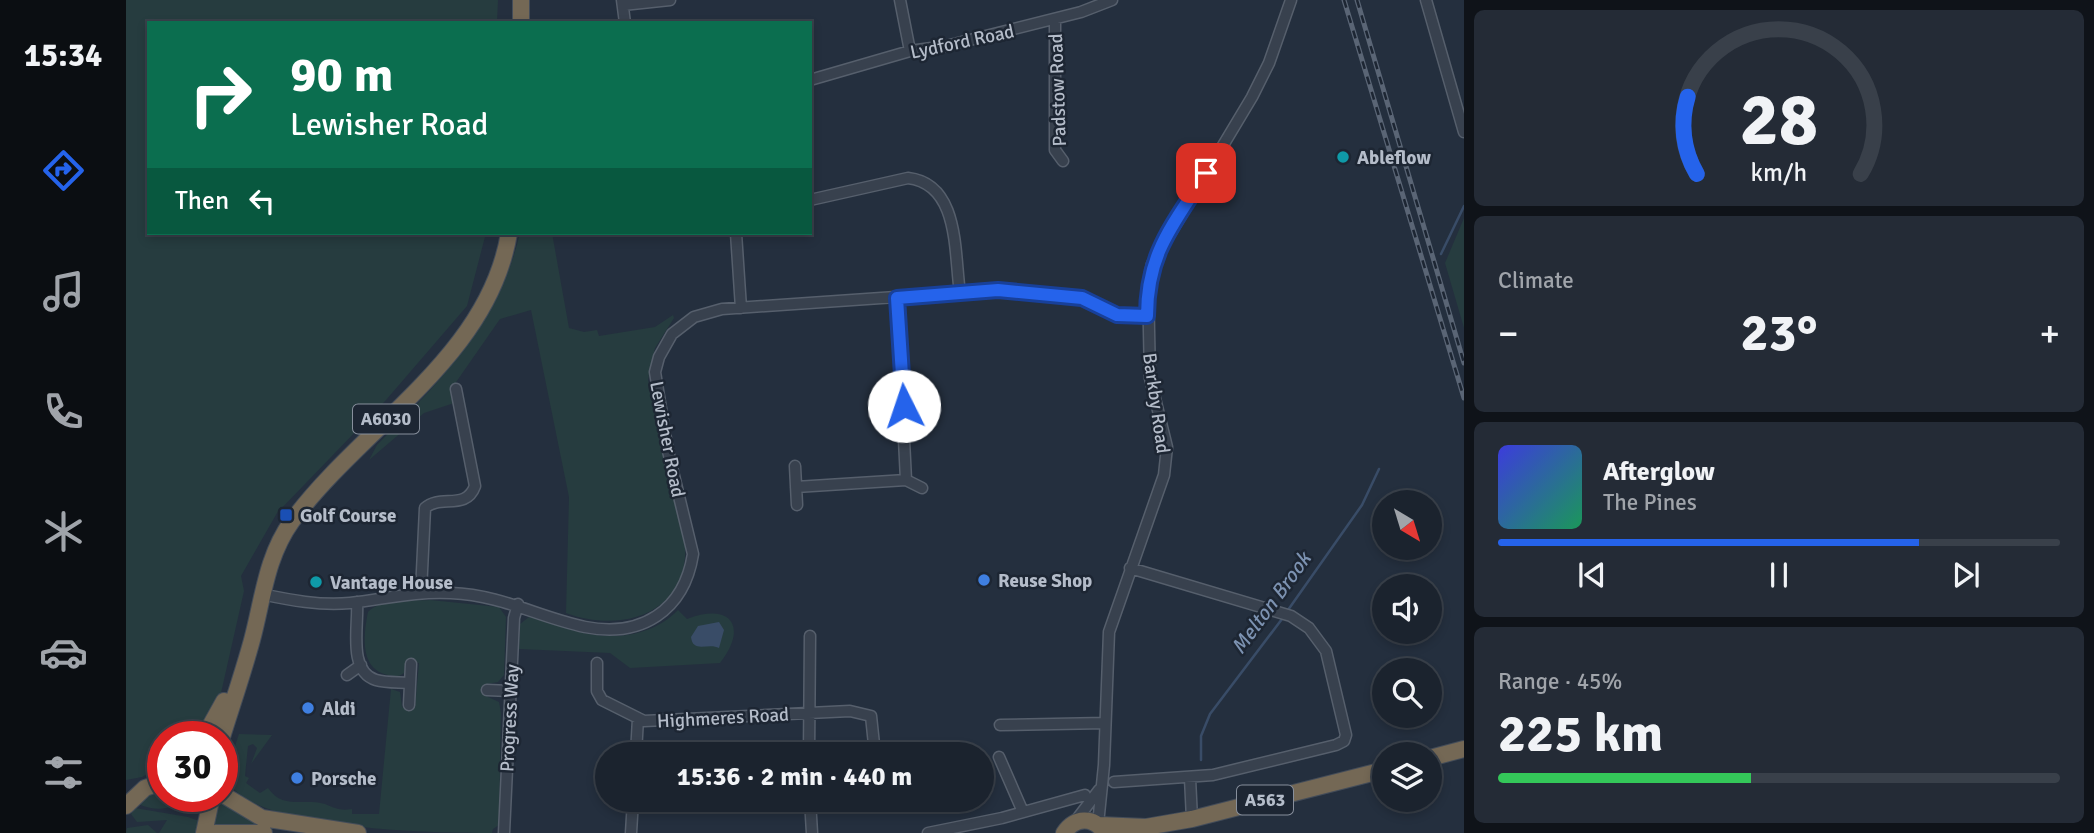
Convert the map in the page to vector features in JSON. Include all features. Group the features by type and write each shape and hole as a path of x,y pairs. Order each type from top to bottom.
{"highway":[{"path":"521,21 522,0"},
{"name":"A6030","path":"214,721 222,709 236,656 271,561 291,523 336,470 444,361 466,332 486,296 506,249 509,235"},
{"name":"A6030","path":"227,721 253,637 259,598"},
{"path":"1442,755 1464,749"},
{"name":"A563","path":"1101,827 1141,830 1372,773"},
{"path":"126,789 147,787"},
{"path":"126,806 147,790"},
{"path":"238,804 262,818 358,833"},
{"path":"204,833 209,812"},
{"path":"1065,829 1084,820 1101,827"},
{"path":"215,833 264,833"}],"street":[{"path":"625,21 623,2 670,0"},
{"path":"900,0 909,51"},
{"name":"Lydford Road","path":"812,79 909,51 946,46 1055,19 1112,0"},
{"name":"Barkby Road","path":"1101,827 1099,790 1110,632 1164,475 1167,447 1150,378 1147,316 1152,264 1252,97 1291,0"},
{"path":"1426,0 1464,132"},
{"name":"Padstow Road","path":"1055,19 1055,150 1063,161"},
{"path":"812,200 908,178 922,180 931,185 947,204 960,293"},
{"path":"736,235 741,308"},
{"name":"Lewisher Road","path":"259,598 357,602 421,592 483,596 518,604 585,627 614,628 646,621 659,615 679,596 690,571 693,554 668,451 655,372 666,342 687,321 709,312 741,308 998,290 1082,298 1117,315 1147,316"},
{"path":"897,298 906,480"},
{"path":"421,592 425,508 433,502 459,502 468,498 475,486 456,389"},
{"path":"904,406 924,405"},
{"path":"795,466 797,505"},
{"path":"796,487 906,480 922,488"},
{"path":"1114,782 1190,778 1252,766 1336,745 1344,741 1345,728 1326,652 1310,628 1291,616 1130,568"},
{"path":"357,602 357,650 361,665 376,680 410,683"},
{"name":"Progress Way","path":"504,833 514,618 518,604"},
{"name":"Highmeres Road","path":"809,742 810,636"},
{"name":"Highmeres Road","path":"597,663 602,677 597,691 602,700 638,718 652,721 850,711 871,716 874,742"},
{"path":"409,705 411,664"},
{"path":"347,675 361,665"},
{"path":"487,690 510,691"},
{"name":"Highmeres Road","path":"637,742 638,718"},
{"path":"1000,725 1105,723"},
{"path":"999,757 1023,812"},
{"path":"1190,778 1192,818"},
{"path":"1065,829 1099,790"},
{"path":"928,833 1085,795"},
{"path":"631,833 632,812"},
{"path":"811,812 812,833"}],"green space":[{"path":"126,0 498,0 497,21 147,21 147,235 485,235 467,306 386,400 277,513 241,576 244,591 221,693 205,721 147,721 147,774 126,780"},
{"path":"1464,218 1464,328 1445,263"},
{"path":"519,235 552,235 569,328 584,332 597,330 599,336 655,327 673,315 674,318 655,348 648,380 685,543 684,567 676,586 664,601 648,612 630,619 587,619 566,613 569,497 531,310 500,319 452,388 454,403 424,413 369,460 377,445 423,398 464,349 498,295"},
{"path":"430,600 499,607 506,617 504,675 498,682 487,684 486,696 499,702 501,713 499,825 492,833 390,830 344,825 301,818 264,807 238,794 239,734 272,735 251,764 257,748 253,744 248,746 245,776 249,778 246,783 260,793 268,788 274,795 287,801 317,802 335,808 352,809 352,814 379,814 391,689 400,692 402,707 415,708 419,663 406,661 404,673 399,676 386,675 370,664 365,634 368,612 381,604"},
{"path":"678,610 687,619 702,614 714,614 724,616 730,621 734,628 733,638 720,663 630,668 610,653 519,649 520,624 529,617 590,634 617,636 656,626"},
{"path":"147,795 147,807 138,804"},
{"path":"238,805 315,833 244,825 217,826 212,821 214,812 238,812"},
{"path":"135,808 202,822 195,833 159,833 167,820 137,822 131,814"},
{"path":"148,825 157,833 126,833 127,828"}],"water":[{"path":"719,622 724,630 719,648 698,646 692,642 691,637 698,626"}],"waterway":[{"name":"Melton Brook","path":"1441,254 1464,206"},
{"name":"Melton Brook","path":"1288,610 1362,505 1379,469"},
{"name":"Melton Brook","path":"1201,760 1201,736 1210,714 1282,619"}],"railway":[{"path":"1344,0 1464,398"},
{"path":"1357,0 1464,363"}],"place":[{"name":"Ableflow","path":"1343,157"},
{"name":"Golf Course","path":"286,515"},
{"name":"Reuse Shop","path":"984,580"},
{"name":"Vantage House","path":"316,582"},
{"name":"Aldi","path":"308,708"},
{"name":"Porsche","path":"297,778"}],"route":[{"path":"904,406 897,298 998,290 1082,298 1117,315 1147,316 1152,264 1206,173"}]}
